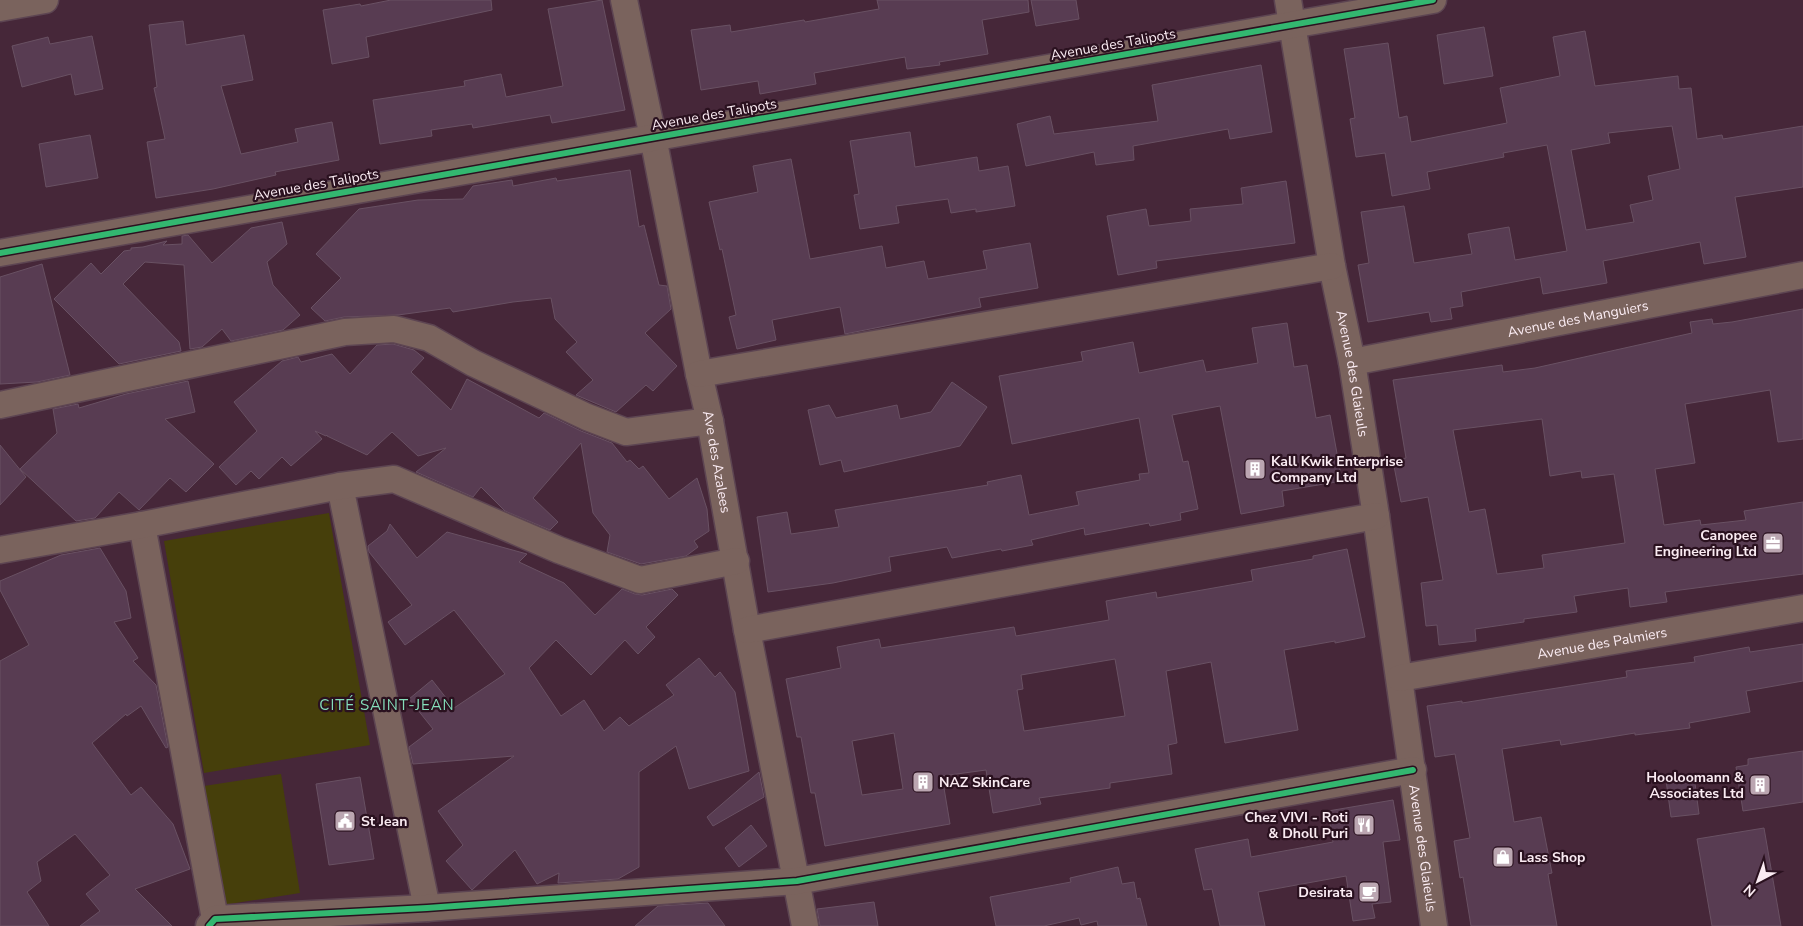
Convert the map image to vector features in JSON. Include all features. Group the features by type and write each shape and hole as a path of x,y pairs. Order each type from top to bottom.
{"street":[{"path":"0,8 46,0"},
{"name":"Ave des Azalees","path":"624,0 710,421 805,926"},
{"name":"Avenue des Glaieuls","path":"1288,0 1332,266 1352,362 1400,678 1434,926"},
{"name":"Avenue des Talipots","path":"0,253 1433,0"},
{"path":"699,374 1332,266"},
{"name":"Avenue des Manguiers","path":"1352,362 1803,275"},
{"path":"0,404 345,332 394,329 429,338 473,363 626,432 710,421"},
{"path":"0,550 142,525 340,486 394,479 559,550 640,580 736,561"},
{"path":"340,486 427,908"},
{"path":"748,630 1376,516"},
{"path":"142,525 212,923 797,881 1413,770"},
{"name":"Avenue des Palmiers","path":"1400,678 1803,608"}],"shaded area":[{"path":"329,513 370,745 204,773 164,541"},
{"path":"281,774 300,893 223,905 204,786"}],"building":[{"path":"391,0 491,0 492,10 366,37 369,57 332,64 323,10 360,4 361,6"},
{"path":"602,0 625,110 552,123 550,115 473,128 472,124 431,130 432,136 380,144 373,100 465,86 464,81 501,74 506,97 563,86 548,9"},
{"path":"877,0 1028,0 1029,12 982,20 988,54 939,62 940,65 907,69 905,57 814,73 816,84 760,94 758,81 701,90 691,30 730,25 731,32 804,20 805,22 879,9"},
{"path":"1031,0 1076,0 1079,19 1036,26"},
{"path":"183,21 186,45 244,35 253,80 221,86 241,154 298,142 295,129 332,122 339,160 275,172 276,175 213,189 156,198 147,142 165,139 154,88 157,87 149,25"},
{"path":"1484,27 1493,76 1444,84 1437,35"},
{"path":"1585,31 1595,86 1678,76 1679,89 1691,88 1697,139 1722,135 1723,139 1803,126 1803,187 1735,197 1746,257 1704,264 1700,242 1603,261 1607,283 1543,294 1540,277 1461,292 1463,306 1450,308 1452,319 1431,322 1429,312 1368,322 1358,265 1369,263 1361,212 1404,206 1414,263 1472,254 1468,234 1509,227 1515,260 1567,251 1547,145 1503,153 1504,157 1427,172 1430,189 1392,196 1385,153 1356,157 1350,119 1355,118 1344,49 1388,43 1399,118 1407,116 1411,142 1507,123 1500,88 1560,76 1553,37","holes":["1672,126 1680,169 1648,176 1653,200 1630,205 1634,222 1586,230 1571,150 1610,143 1608,133"]},
{"path":"92,36 103,89 75,95 71,74 22,87 12,46 48,37 50,44"},
{"path":"1261,65 1272,132 1230,139 1228,129 1133,146 1134,160 1096,165 1094,152 1026,166 1017,124 1050,116 1054,134 1158,121 1152,85"},
{"path":"910,132 915,167 977,157 979,171 1008,166 1015,206 976,212 976,209 951,213 948,199 896,206 899,223 860,229 854,195 859,194 850,141"},
{"path":"90,135 98,178 46,187 39,144"},
{"path":"791,159 810,259 882,246 886,268 924,261 928,279 987,269 983,251 1030,243 1038,288 979,298 981,307 845,334 840,307 772,320 776,340 737,349 729,317 736,315 722,249 720,250 709,202 758,192 753,166"},
{"path":"630,170 639,227 644,225 659,285 667,286 671,309 645,333 677,366 653,391 646,385 616,412 576,395 593,380 566,352 577,342 555,319 551,298 453,312 450,308 398,315 344,317 325,321 311,308 341,278 316,254 359,209 418,200 463,199 473,186 512,180 513,186 556,178 557,181"},
{"path":"1286,181 1295,243 1156,261 1157,268 1118,275 1107,216 1146,209 1149,226 1191,221 1190,209 1243,204 1241,188"},
{"path":"282,222 287,244 267,262 273,285 300,315 283,330 231,341 222,329 202,347 190,349 184,265 145,262 123,284 179,342 181,351 119,364 54,299 91,263 101,274 124,251 131,250 131,248 167,241 163,245 182,244 182,236 188,235 212,263 251,228"},
{"path":"42,264 70,375 37,382 0,384 0,277"},
{"path":"1803,309 1803,439 1778,442 1770,390 1685,404 1695,463 1655,469 1664,525 1700,520 1701,525 1746,520 1744,511 1803,502 1803,574 1665,592 1667,602 1630,607 1628,588 1574,596 1577,612 1524,619 1524,622 1475,629 1476,641 1439,645 1437,625 1426,626 1421,583 1443,580 1428,497 1401,502 1393,461 1406,458 1393,380 1502,365 1503,372 1535,368 1692,333 1690,322 1712,319 1713,324","holes":["1542,419 1550,476 1581,471 1582,478 1614,474 1625,543 1542,555 1544,568 1497,574 1485,509 1469,512 1453,430"]},
{"path":"1287,323 1294,367 1307,365 1316,418 1330,415 1342,481 1282,491 1284,506 1241,514 1220,406 1172,415 1183,462 1188,461 1198,509 1180,513 1181,520 1150,526 1149,523 1085,535 1084,528 1031,540 1033,545 952,558 947,547 889,557 891,571 833,583 768,592 757,517 787,512 791,534 839,527 835,510 988,485 987,482 1021,475 1029,515 1079,505 1076,492 1140,480 1139,474 1149,473 1139,418 1012,444 999,376 1083,361 1081,352 1133,342 1139,373 1203,360 1206,372 1258,363 1252,328"},
{"path":"393,344 414,350 424,358 411,372 451,410 467,379 539,418 544,413 581,431 612,443 627,462 630,460 639,469 643,466 669,499 697,478 707,509 709,531 694,541 698,547 686,556 641,564 607,552 610,535 593,513 581,443 533,498 558,522 550,530 505,511 481,487 473,497 416,472 446,448 418,456 392,432 367,455 315,431 322,439 291,466 282,457 259,479 251,471 236,485 219,467 257,431 234,402 282,361 298,357 301,362 332,354 350,374 377,345"},
{"path":"188,381 195,412 165,419 214,464 186,492 170,478 139,510 119,492 95,518 76,521 20,469 57,433 53,409 78,404 79,408 126,394"},
{"path":"952,382 987,407 960,446 844,472 841,460 820,465 808,410 829,405 836,418 897,405 900,419 931,412"},
{"path":"0,445 26,477 0,505"},
{"path":"390,524 417,558 447,532 527,554 519,562 564,583 595,615 622,589 642,595 672,589 678,595 646,627 655,637 638,654 625,640 591,675 556,640 529,668 561,716 584,700 604,731 620,717 629,726 674,695 666,685 699,658 715,677 720,672 735,692 749,771 689,789 676,746 639,772 639,867 618,879 558,883 559,873 537,884 515,850 472,890 446,861 463,845 438,811 514,756 413,764 409,747 433,729 409,699 432,680 454,708 505,674 454,610 405,645 388,622 412,605 369,552 368,546 387,531"},
{"path":"100,548 126,591 131,618 114,622 138,658 133,661 156,685 168,747 166,748 141,706 127,716 126,714 92,743 131,795 141,787 173,824 190,869 135,889 172,926 80,926 100,911 86,894 110,875 75,834 37,862 41,881 27,892 49,926 0,926 0,661 29,645 0,590 0,581 61,555"},
{"path":"1347,549 1365,637 1284,650 1298,730 1225,743 1211,662 1166,671 1177,743 1168,745 1172,774 1110,783 1110,788 1039,798 1041,804 993,813 986,770 942,776 950,824 825,846 815,793 811,793 801,737 797,737 786,679 841,668 837,647 879,639 881,648 1014,627 1016,636 1109,620 1106,601 1156,592 1157,598 1253,581 1251,570 1313,559 1313,556","holes":["1115,659 1125,716 1024,731 1017,690 1023,689 1021,675","894,733 903,789 862,795 852,741"]},
{"path":"1803,644 1803,681 1746,691 1750,712 1689,723 1690,728 1635,735 1635,733 1561,745 1560,740 1502,749 1514,822 1541,817 1552,873 1548,874 1557,926 1471,926 1463,877 1460,878 1454,841 1470,838 1455,754 1435,757 1427,706 1462,701 1462,703 1627,677 1626,671 1695,662 1694,657 1749,647 1750,652"},
{"path":"1803,751 1803,802 1743,811 1736,767 1748,765 1748,759"},
{"path":"759,772 764,797 713,826 707,817"},
{"path":"1694,776 1699,814 1671,817 1666,780"},
{"name":"St Jean","path":"360,777 374,859 329,865 316,784"},
{"path":"1393,800 1400,840 1383,842 1391,902 1372,904 1375,918 1353,921 1346,876 1258,892 1265,926 1220,926 1212,889 1204,890 1195,849 1248,839 1251,857 1333,842 1328,811"},
{"path":"751,825 767,846 739,867 725,848"},
{"path":"1764,828 1781,926 1712,926 1697,839"},
{"path":"1118,867 1122,884 1134,882 1137,899 1140,898 1147,926 1098,926 1097,921 1081,925 1079,918 1044,926 996,926 990,897 1071,882 1070,878"},
{"path":"874,902 878,926 820,926 817,909"},
{"path":"708,903 725,926 635,926 658,906"}],"cycle path":[{"path":"0,253 1433,0"},
{"path":"209,926 215,919 427,908 797,881 1413,770"}],"place":[{"name":"Kall Kwik Enterprise Company Ltd","path":"1255,469"},
{"name":"Canopee Engineering Ltd","path":"1773,543"},
{"name":"NAZ SkinCare","path":"923,782"},
{"name":"Hooloomann & Associates Ltd","path":"1760,785"},
{"name":"St Jean","path":"345,821"},
{"name":"Chez VIVI - Roti & Dholl Puri","path":"1364,825"},
{"name":"Lass Shop","path":"1503,857"},
{"name":"Desirata","path":"1369,892"}],"district":[{"name":"CITÉ SAINT-JEAN","path":"387,705"}]}
